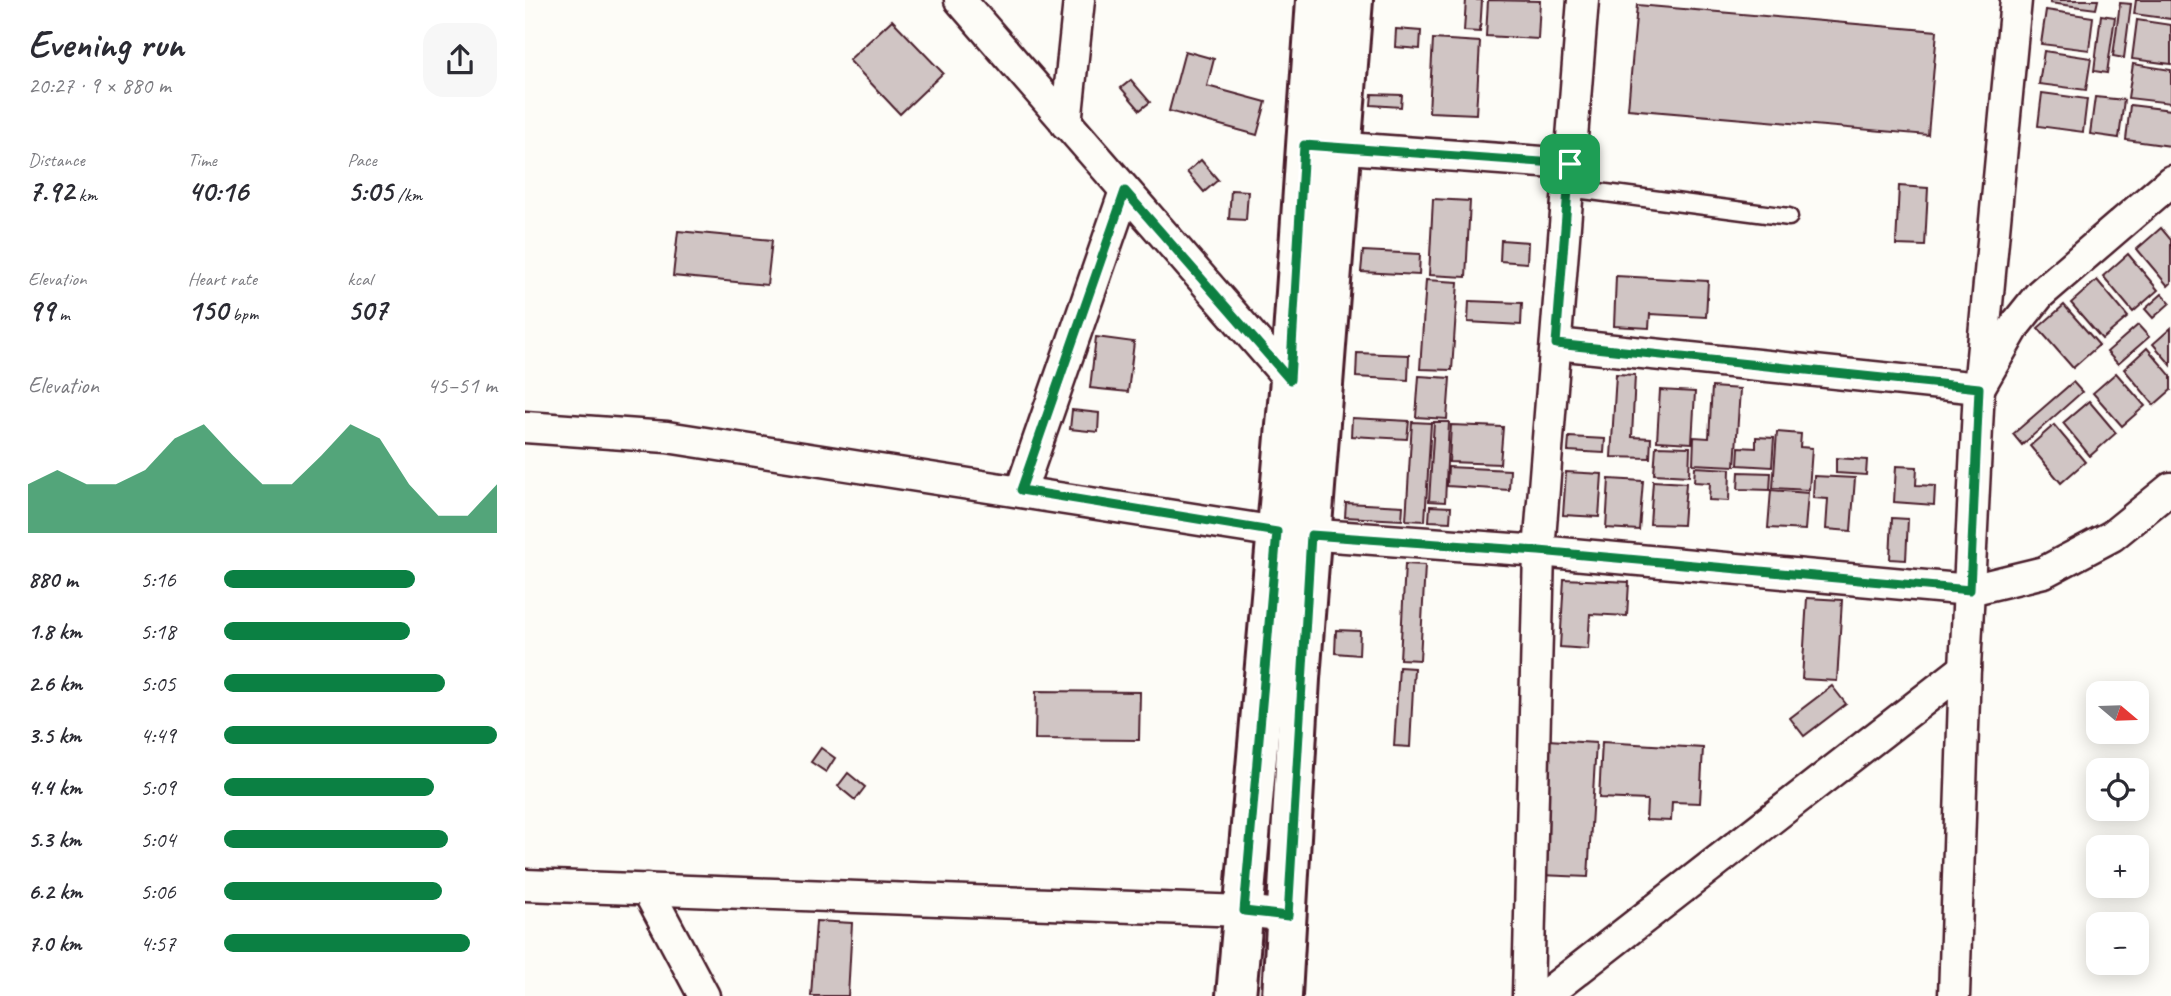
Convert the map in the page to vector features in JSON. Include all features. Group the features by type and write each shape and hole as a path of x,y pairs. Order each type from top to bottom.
{"main road":[{"path":"1236,996 1244,911 1294,534 1322,146 1316,0"},
{"path":"1282,996 1288,916 1294,534 1290,380 1322,146 1353,0"}],"street":[{"path":"960,0 1290,380"},
{"path":"1066,124 1079,0"},
{"path":"1528,996 1539,551 1583,0"},
{"path":"1954,996 1965,668 1979,388 2016,0"},
{"path":"1322,146 1569,176"},
{"path":"1979,388 2016,324 2040,294 2171,181"},
{"path":"1021,490 1125,191"},
{"path":"1556,344 1979,388"},
{"path":"525,427 667,437 1294,534 1539,551 1970,590 2043,572 2112,536 2171,488"},
{"path":"1544,996 1965,668"},
{"path":"525,885 1244,911 1288,916"},
{"path":"647,889 704,996"}],"lane":[{"path":"1569,176 1789,218"}],"building":[{"path":"1466,0 1482,0 1480,32 1464,31"},
{"path":"1488,0 1540,1 1538,39 1486,36"},
{"path":"2050,0 2098,0 2096,9 2050,3"},
{"path":"2136,0 2171,0 2171,19 2134,14"},
{"path":"2120,3 2131,4 2124,58 2113,56"},
{"path":"1637,5 1937,31 1928,135 1628,109"},
{"path":"2046,10 2093,17 2089,50 2041,44"},
{"path":"2101,15 2115,17 2107,73 2094,71"},
{"path":"892,20 943,73 900,114 849,60"},
{"path":"2137,20 2171,25 2171,64 2132,59"},
{"path":"1396,29 1421,31 1420,49 1395,47"},
{"path":"1433,39 1480,42 1476,114 1429,112"},
{"path":"1185,51 1214,59 1207,86 1266,102 1257,135 1169,111"},
{"path":"2044,51 2091,58 2086,90 2039,84"},
{"path":"2133,64 2171,70 2171,103 2128,98"},
{"path":"1131,80 1150,102 1140,110 1121,88"},
{"path":"2042,93 2087,99 2083,132 2038,126"},
{"path":"1372,94 1402,95 1401,107 1371,105"},
{"path":"2095,97 2124,100 2119,138 2090,134"},
{"path":"2130,105 2171,110 2171,146 2126,140"},
{"path":"1201,160 1218,180 1204,192 1187,172"},
{"path":"1899,186 1928,188 1925,246 1896,245"},
{"path":"1231,190 1248,191 1246,220 1229,219"},
{"path":"1433,199 1470,201 1466,277 1429,275"},
{"path":"2161,228 2171,240 2171,283 2168,286 2137,249"},
{"path":"678,231 772,240 767,285 673,276"},
{"path":"1501,240 1528,242 1527,263 1500,261"},
{"path":"1363,251 1420,254 1419,275 1361,272"},
{"path":"2128,254 2158,290 2133,312 2103,276"},
{"path":"1616,276 1708,281 1706,317 1650,314 1649,328 1614,326"},
{"path":"1426,280 1458,282 1452,370 1420,369"},
{"path":"2097,280 2128,317 2102,339 2071,303"},
{"path":"2162,294 2170,303 2153,318 2145,309"},
{"path":"1469,301 1522,303 1521,325 1468,322"},
{"path":"2064,305 2099,345 2073,368 2038,328"},
{"path":"2138,325 2149,337 2118,364 2107,352"},
{"path":"2171,328 2171,365 2153,344"},
{"path":"1096,337 1134,342 1128,392 1090,388"},
{"path":"2147,348 2171,376 2171,390 2154,405 2124,369"},
{"path":"1357,353 1409,355 1408,380 1356,377"},
{"path":"2116,373 2145,406 2122,426 2093,393"},
{"path":"1616,374 1635,375 1632,437 1651,438 1650,458 1611,457"},
{"path":"1419,376 1450,378 1447,419 1416,417"},
{"path":"2073,382 2082,392 2022,445 2013,434"},
{"path":"1712,387 1740,389 1735,466 1693,464 1694,437 1709,438"},
{"path":"1660,390 1695,392 1692,443 1657,441"},
{"path":"2089,401 2116,433 2090,456 2063,423"},
{"path":"1072,410 1099,413 1098,432 1070,429"},
{"path":"1352,418 1409,421 1407,439 1351,436"},
{"path":"1412,422 1431,423 1425,521 1406,520"},
{"path":"1434,422 1449,422 1445,502 1429,501"},
{"path":"1451,425 1503,427 1500,464 1449,462"},
{"path":"2054,425 2085,462 2061,483 2030,446"},
{"path":"1777,432 1801,434 1800,447 1812,448 1809,490 1773,488"},
{"path":"1569,437 1605,439 1604,453 1568,451"},
{"path":"1756,437 1774,438 1772,467 1738,465 1739,447 1756,448"},
{"path":"1656,446 1690,447 1689,476 1654,474"},
{"path":"1836,458 1867,460 1866,475 1836,473"},
{"path":"1896,466 1917,467 1916,485 1935,486 1934,505 1894,502"},
{"path":"1448,467 1510,470 1509,490 1447,486"},
{"path":"1695,467 1730,469 1729,501 1709,500 1710,483 1694,482"},
{"path":"1566,472 1602,474 1599,517 1563,515"},
{"path":"1739,472 1771,473 1770,490 1738,489"},
{"path":"1814,476 1855,478 1851,531 1826,529 1828,499 1813,498"},
{"path":"1609,479 1643,481 1639,530 1606,528"},
{"path":"1653,481 1686,483 1683,525 1650,524"},
{"path":"1771,490 1808,493 1805,530 1768,528"},
{"path":"1346,503 1403,506 1402,520 1345,517"},
{"path":"1430,506 1451,507 1450,522 1429,521"},
{"path":"1892,518 1908,519 1906,560 1890,559"},
{"path":"1405,564 1425,565 1420,660 1400,659"},
{"path":"1564,579 1629,582 1627,616 1590,614 1588,649 1560,647"},
{"path":"1807,598 1842,600 1837,681 1802,679"},
{"path":"1336,630 1360,631 1359,655 1335,653"},
{"path":"1399,667 1414,668 1410,747 1394,746"},
{"path":"1832,686 1846,704 1804,736 1790,718"},
{"path":"1036,691 1140,692 1139,740 1035,739"},
{"path":"1548,740 1596,743 1588,877 1540,875"},
{"path":"1602,742 1703,748 1700,803 1672,802 1671,821 1646,820 1647,800 1599,798"},
{"path":"821,748 835,758 826,772 811,762"},
{"path":"848,773 865,787 855,800 838,786"},
{"path":"816,921 852,923 848,996 811,996"}],"route":[{"path":"1304,145 1570,164 1556,344 1979,388 1970,590 1539,551 1311,535 1300,679 1288,916 1244,911 1277,532 1021,490 1125,191 1290,380 1304,145"}]}
